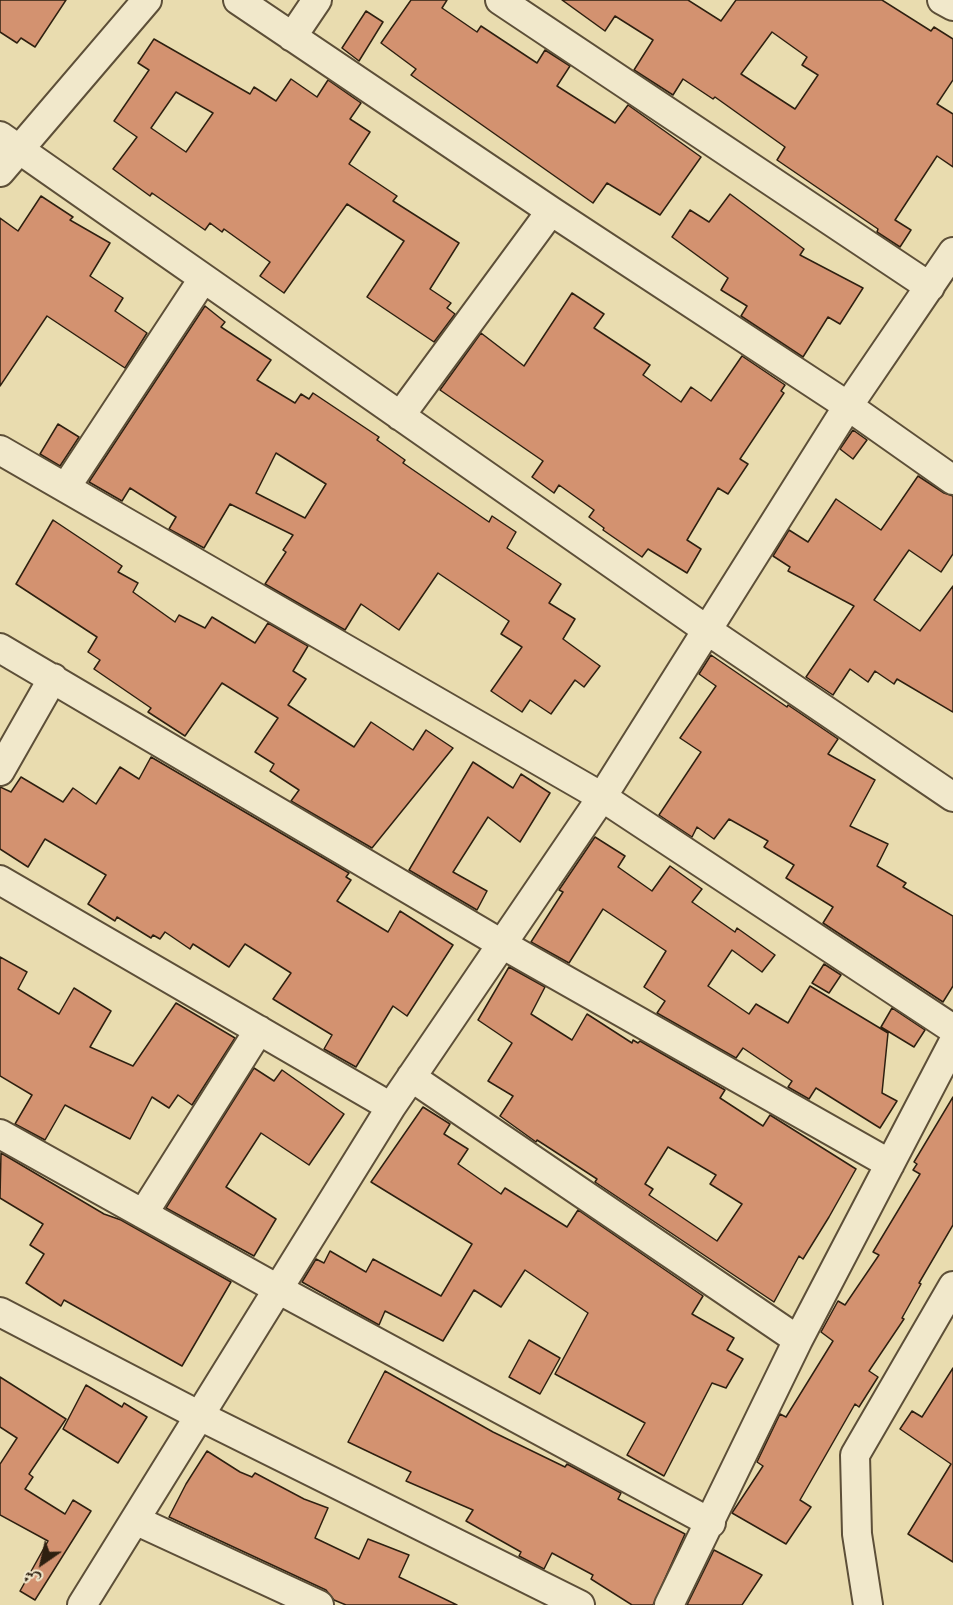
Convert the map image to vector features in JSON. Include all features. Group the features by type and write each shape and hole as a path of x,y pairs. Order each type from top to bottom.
{"street":[{"path":"0,172 9,143 147,0"},
{"path":"238,0 551,211 848,406 953,480"},
{"path":"292,37 317,0"},
{"path":"500,0 930,287"},
{"path":"942,0 953,6"},
{"path":"9,143 707,630 953,797"},
{"path":"400,416 551,211"},
{"path":"82,1605 200,1416 276,1288 391,1107 500,943 602,797 848,406 953,252"},
{"path":"66,488 203,279"},
{"path":"2,455 66,488 602,797 953,1029"},
{"path":"0,648 500,943 890,1164"},
{"path":"0,771 53,678"},
{"path":"0,880 391,1107"},
{"path":"143,1214 260,1030"},
{"path":"669,1605 711,1523 798,1340 890,1164 946,1078 953,1043"},
{"path":"411,1077 798,1340"},
{"path":"0,1134 276,1288 711,1523"},
{"path":"868,1605 857,1534 855,1455 953,1286"},
{"path":"0,1312 200,1416 580,1605"},
{"path":"135,1520 319,1605"}],"building":[{"path":"0,0 66,0 35,47 21,38 17,43 0,32"},
{"path":"411,0 447,0 442,8 477,32 481,26 537,63 545,50 570,66 557,86 615,123 628,105 701,157 660,215 607,183 593,203 411,75 416,69 381,43"},
{"path":"562,0 688,0 721,21 736,0 882,0 931,31 934,27 953,39 953,80 937,104 953,114 953,167 937,156 895,220 911,230 900,247 877,232 878,229 777,160 785,147 715,97 713,99 683,79 673,95 634,70 653,40 615,16 605,31","holes":["772,32 807,57 802,65 818,75 795,109 741,74"]},
{"path":"366,11 383,22 359,61 342,48"},
{"path":"154,39 250,94 254,87 276,101 291,79 317,97 328,80 361,103 350,119 370,132 349,164 397,196 393,201 459,243 430,289 451,303 447,308 455,314 434,342 367,297 404,241 347,204 284,293 260,276 270,262 224,229 222,232 210,223 205,230 152,193 150,196 113,169 137,137 114,121 149,70 138,63","holes":["176,92 213,113 186,152 151,128"]},
{"path":"730,194 804,249 800,255 863,288 840,324 828,317 803,357 741,316 747,306 721,290 728,278 672,237 690,210 709,222"},
{"path":"41,196 73,217 70,220 110,243 90,276 123,298 115,311 147,333 125,368 47,316 0,386 0,218 18,231"},
{"path":"572,293 604,314 594,328 650,365 643,375 681,402 691,387 711,401 742,356 785,385 781,391 784,393 740,459 748,464 728,494 718,488 687,540 701,549 687,573 648,549 642,557 603,530 604,528 589,517 594,510 559,485 554,493 532,477 543,461 440,390 481,333 524,366"},
{"path":"205,306 225,322 221,327 271,360 257,380 295,403 301,394 309,399 313,393 379,437 377,440 405,460 403,463 489,522 492,516 516,532 507,548 561,584 549,603 575,619 563,639 600,666 584,687 575,680 551,714 530,700 522,712 491,691 522,647 501,634 509,621 438,573 399,630 361,604 345,630 265,584 286,552 283,550 293,535 230,504 204,548 169,529 176,517 130,488 122,501 89,482","holes":["276,453 326,484 305,518 256,493"]},
{"path":"58,424 79,437 60,466 40,454"},
{"path":"853,430 867,440 853,459 840,449"},
{"path":"918,476 944,493 953,496 953,554 941,572 909,550 874,600 920,631 953,586 953,712 897,679 894,684 875,671 868,682 850,669 833,695 806,677 854,606 788,571 790,567 773,556 789,530 808,542 836,499 881,530"},
{"path":"53,520 122,566 118,572 138,583 133,592 175,622 179,615 205,628 212,617 255,643 268,623 308,646 293,671 306,679 288,705 354,747 371,722 413,750 426,730 453,748 372,848 291,801 299,790 270,771 274,764 255,752 278,718 222,683 185,736 148,712 151,708 94,669 100,660 88,652 97,637 16,584"},
{"path":"711,655 838,739 828,754 875,780 850,826 888,844 877,866 906,883 903,887 953,916 953,986 943,1002 823,923 833,907 786,878 794,865 764,847 768,841 729,819 714,839 697,827 692,837 659,815 701,752 680,738 716,686 699,674"},
{"path":"151,757 349,873 346,877 351,880 337,901 388,932 400,911 453,945 407,1016 393,1006 356,1067 324,1049 332,1035 273,999 291,973 245,944 229,967 193,944 190,949 165,932 160,939 153,935 151,938 117,917 115,921 88,904 106,875 45,839 28,867 0,849 0,787 11,792 21,777 63,802 73,788 96,804 120,767 139,779"},
{"path":"473,762 513,788 521,774 550,793 520,842 488,817 453,872 487,891 477,910 409,870"},
{"path":"595,837 625,856 618,867 652,891 670,866 702,889 692,902 735,932 737,928 775,955 762,972 732,950 708,986 749,1014 756,1004 788,1023 810,986 888,1033 882,1093 897,1101 880,1128 816,1088 809,1099 788,1087 792,1081 743,1048 736,1058 657,1013 665,1001 644,987 666,951 603,909 569,963 531,942 563,892 559,890"},
{"path":"0,957 27,972 18,989 59,1014 74,988 111,1011 90,1047 133,1066 176,1003 235,1038 192,1105 178,1095 169,1108 152,1097 130,1139 65,1105 45,1140 15,1124 32,1095 0,1076"},
{"path":"824,964 841,975 829,993 812,983"},
{"path":"509,967 545,987 531,1014 572,1040 587,1014 632,1043 633,1040 638,1043 640,1041 725,1090 720,1098 763,1126 770,1115 856,1169 803,1259 799,1256 774,1302 595,1182 597,1179 537,1140 536,1142 500,1116 513,1096 488,1081 512,1043 478,1020","holes":["668,1147 716,1175 710,1184 742,1204 717,1241 649,1195 653,1189 645,1184"]},
{"path":"892,1008 925,1030 914,1047 881,1027"},
{"path":"254,1068 274,1081 282,1070 344,1114 309,1165 261,1133 226,1187 276,1219 254,1256 166,1208"},
{"path":"953,1097 953,1225 919,1283 921,1284 902,1318 904,1319 869,1371 878,1377 859,1407 855,1404 800,1500 811,1507 786,1544 732,1513 763,1466 757,1462 780,1414 786,1417 833,1341 821,1332 838,1301 845,1305 879,1255 873,1252 920,1174 913,1170 917,1164 914,1162"},
{"path":"423,1107 450,1124 444,1134 468,1149 458,1164 501,1194 505,1188 567,1227 578,1210 703,1296 692,1314 734,1338 727,1350 743,1359 726,1388 712,1383 664,1476 627,1455 645,1423 555,1374 588,1313 525,1270 501,1307 474,1290 443,1341 385,1311 379,1325 302,1282 316,1259 324,1263 330,1251 366,1272 373,1259 441,1296 472,1244 371,1182"},
{"path":"1,1153 104,1214 121,1220 231,1282 182,1366 64,1300 61,1306 26,1283 44,1254 30,1245 43,1224 0,1198"},
{"path":"529,1340 560,1358 540,1394 509,1377"},
{"path":"953,1368 953,1562 908,1534 951,1464 900,1429 912,1411 922,1417"},
{"path":"385,1371 493,1432 565,1467 567,1464 621,1493 618,1499 685,1534 653,1605 632,1605 591,1579 593,1575 552,1553 544,1569 519,1556 521,1552 466,1521 473,1510 406,1481 411,1472 348,1442"},
{"path":"0,1377 66,1419 29,1474 33,1477 25,1489 65,1514 73,1500 91,1511 35,1600 20,1591 48,1541 0,1515 0,1464 17,1438 0,1427"},
{"path":"86,1385 122,1407 124,1403 147,1417 118,1463 63,1429"},
{"path":"207,1451 240,1472 252,1477 255,1473 304,1499 328,1508 315,1538 359,1559 368,1539 409,1555 399,1577 457,1605 346,1605 334,1600 326,1590 169,1517"},
{"path":"714,1550 762,1575 742,1605 687,1605"}]}
